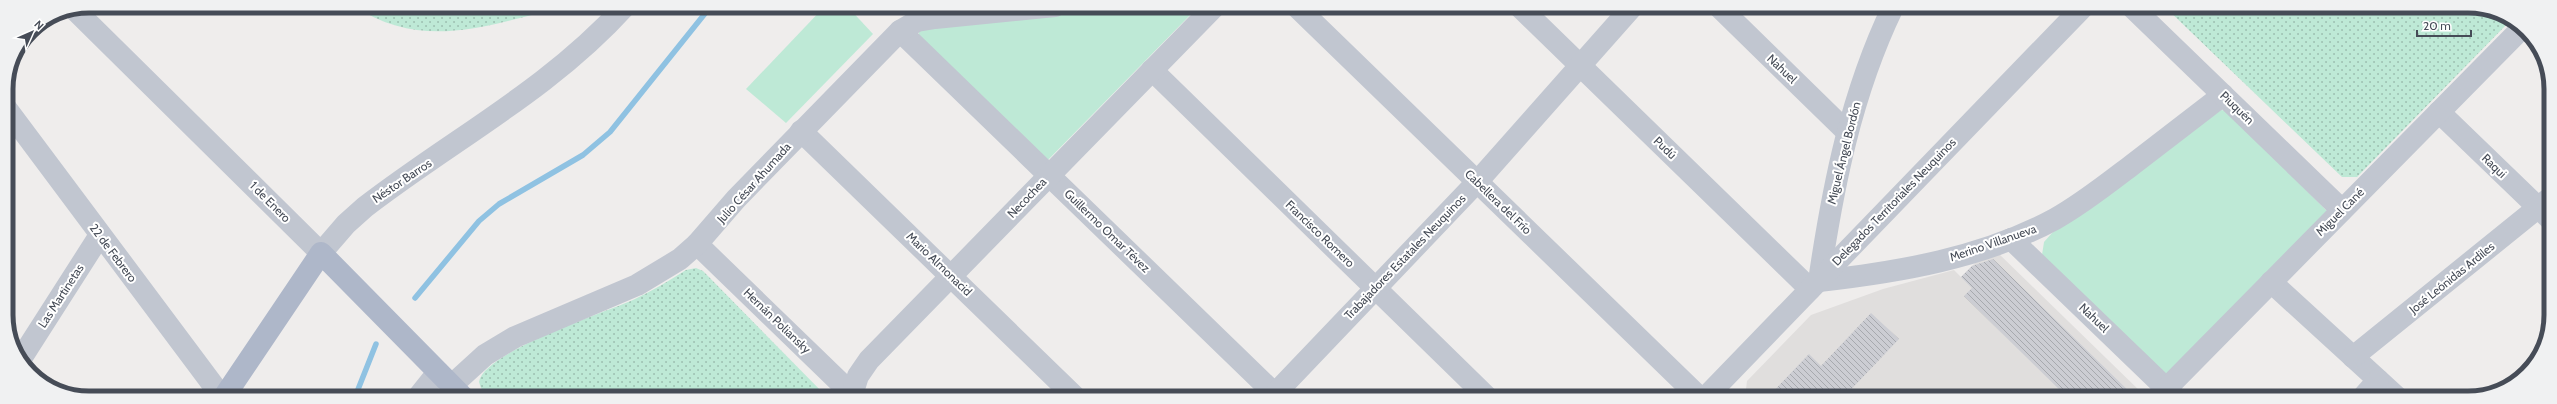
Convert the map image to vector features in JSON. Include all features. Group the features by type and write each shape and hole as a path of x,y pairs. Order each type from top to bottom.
{"main road":[{"name":"1 de Enero","path":"321,252 451,385"},
{"name":"Néstor Barros","path":"227,391 321,252"}],"street":[{"name":"Néstor Barros","path":"321,252 346,224 365,206 530,92 578,53 618,13"},
{"name":"Julio César Ahumada","path":"434,391 451,385 485,355 505,342 548,321 648,280 670,267 697,244 736,199 900,31 917,21 985,13"},
{"name":"Necochea","path":"855,391 863,367 1208,13"},
{"name":"Cabellera del Frío","path":"1303,13 1693,391"},
{"name":"Pudú","path":"1526,13 1580,66 1814,285"},
{"name":"Trabajadores Estatales Neuquinos","path":"1280,391 1477,182 1627,13"},
{"name":"Nahuel","path":"1725,13 1846,131"},
{"name":"Miguel Ángel Bordón","path":"1814,285 1846,131 1873,52 1890,13"},
{"name":"Delegados Territoriales Neuquinos","path":"1712,391 2077,13"},
{"name":"Piuquén","path":"2138,13 2342,210"},
{"name":"1 de Enero","path":"79,14 321,252"},
{"name":"Guillermo Omar Tévez","path":"900,31 1270,391"},
{"name":"Miguel Cané","path":"2170,391 2271,282 2518,32"},
{"name":"Francisco Romero","path":"1152,70 1481,391"},
{"name":"Merino Villanueva","path":"1814,285 1922,266 2011,239 2034,230 2077,206 2223,95"},
{"name":"Raqui","path":"2439,112 2544,206"},
{"name":"22 de Febrero","path":"13,117 218,391"},
{"name":"Mario Almonacid","path":"801,131 1069,391"},
{"name":"José Leónidas Ardiles","path":"2353,357 2544,210"},
{"name":"Las Martinetas","path":"24,354 100,235"},
{"name":"Nahuel","path":"2011,239 2162,391"},
{"name":"Hernán Poliansky","path":"697,244 848,391"},
{"path":"2271,282 2390,391"},
{"path":"2368,391 2378,380"}],"shaded area":[{"path":"1996,251 2140,391 1746,391 1747,381 1811,315 1883,289 1954,270 1961,277 1986,252"}],"green space":[{"path":"366,13 538,13 487,26 448,31 410,29 373,17"},
{"path":"818,13 854,13 873,34 786,123 746,89"},
{"path":"1062,13 1192,13 1044,164 918,39 920,26"},
{"path":"2171,13 2468,13 2488,16 2507,24 2357,177 2342,177"},
{"path":"2221,110 2227,111 2329,213 2168,374 2162,372 2042,255 2044,242 2052,233"},
{"path":"696,268 703,271 821,391 484,391 481,388 479,382 486,370 501,358 547,334 633,300 686,270"}],"building":[{"path":"1993,259 2129,391 2061,391 1964,296 1972,288 1961,277 1972,266"},
{"path":"1871,313 1899,339 1850,391 1774,391 1809,354 1821,366"}],"waterway":[{"path":"415,298 479,221 499,204 583,155 610,132 705,13"},
{"path":"357,391 376,344"}]}
